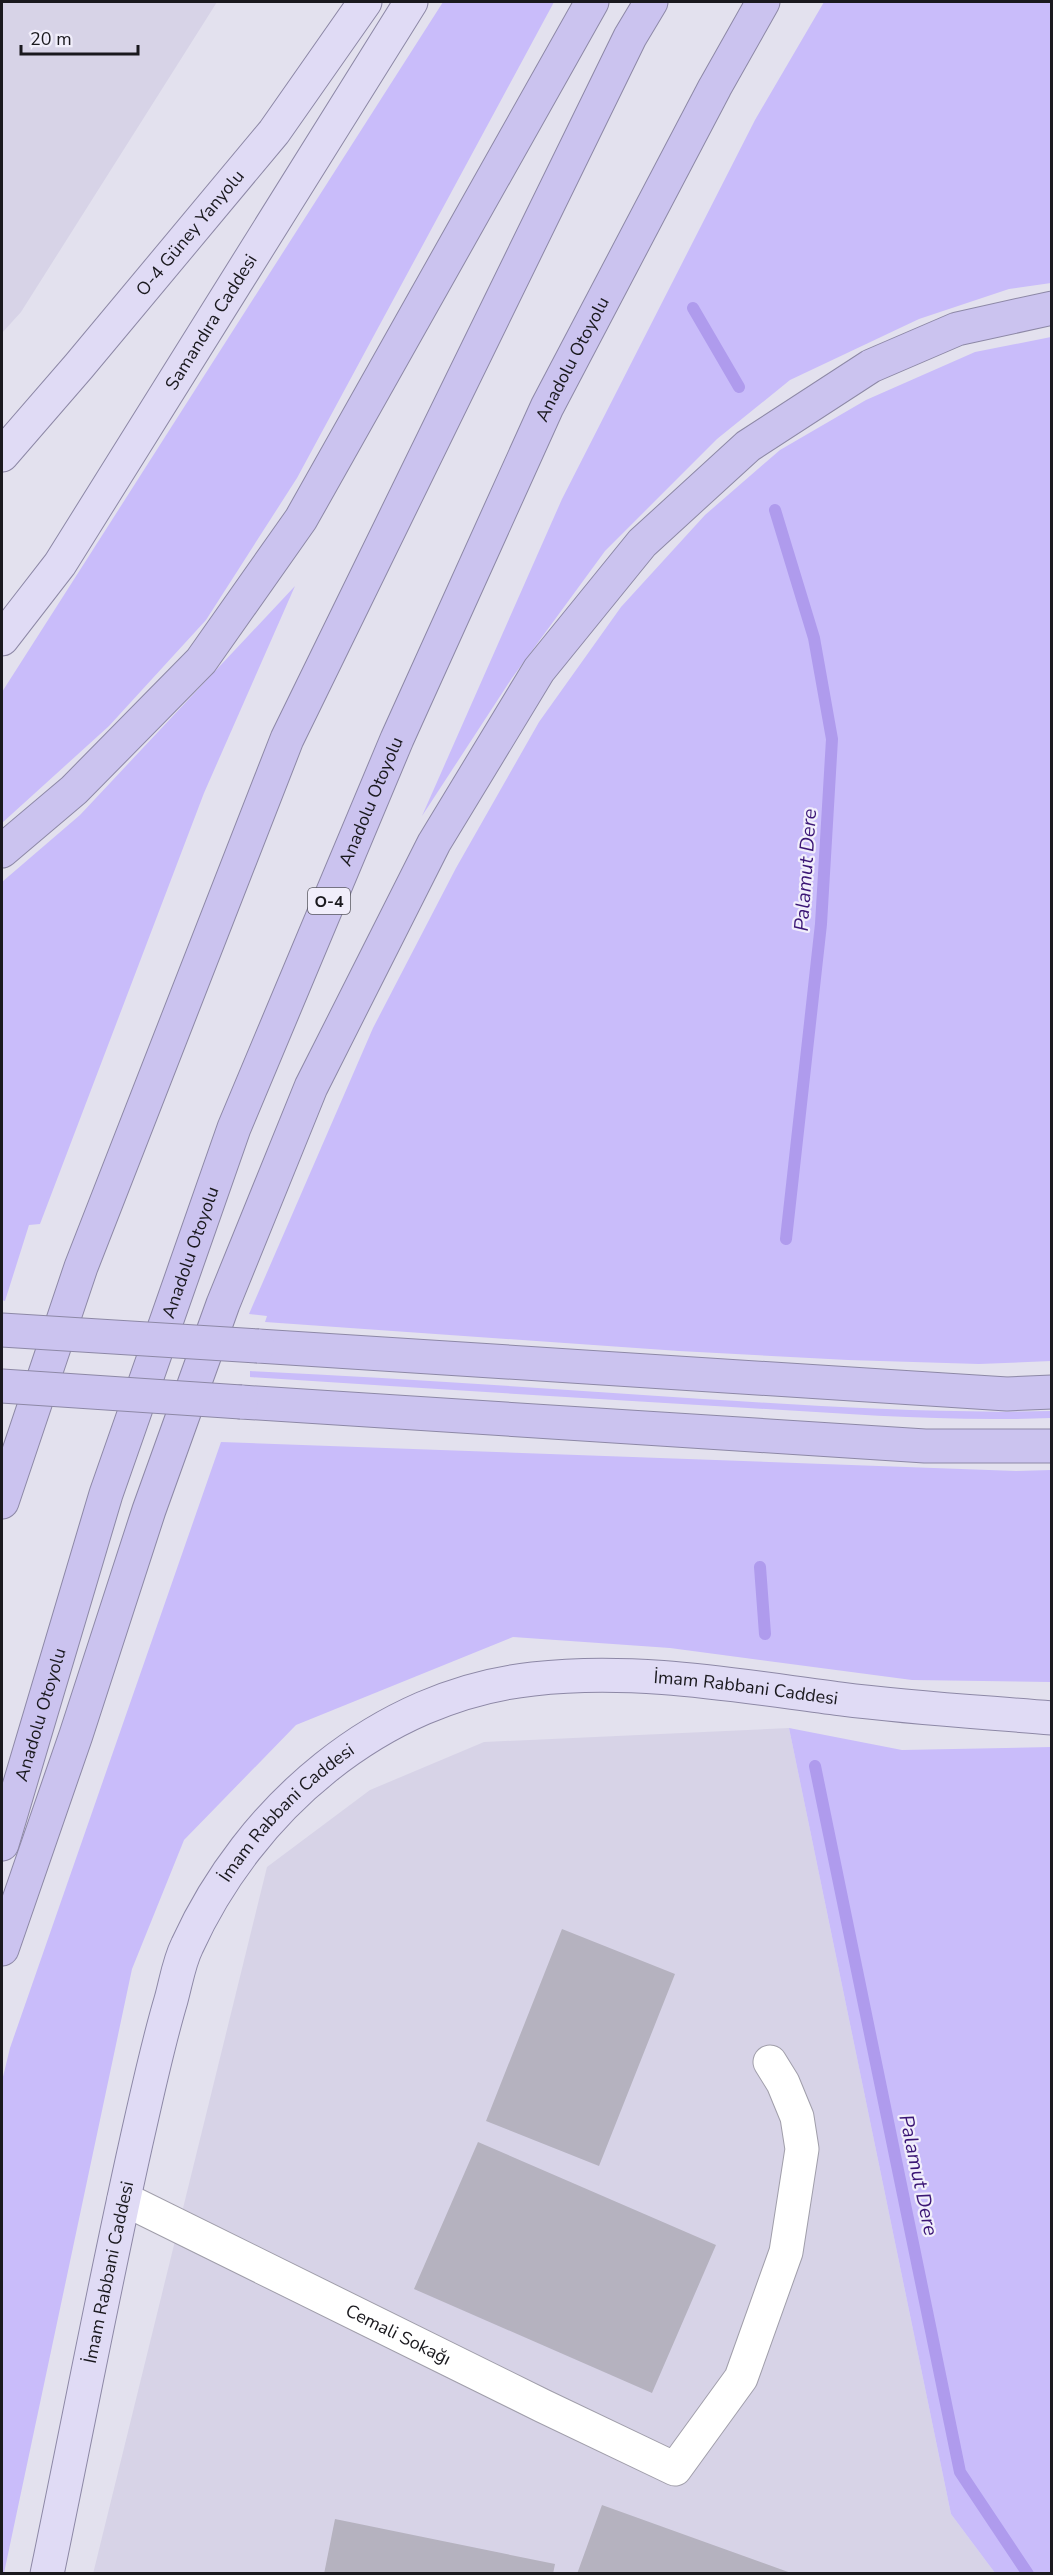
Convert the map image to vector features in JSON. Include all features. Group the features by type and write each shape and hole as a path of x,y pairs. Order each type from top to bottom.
{"highway":[{"path":"2,852 74,790 201,661 301,519 592,2"},
{"path":"2,1502 81,1267 287,739 630,37 651,2"},
{"name":"Anadolu Otoyolu","path":"2,1844 106,1494 234,1128 397,739 547,406 715,87 764,2"},
{"path":"2,1949 76,1735 149,1510 223,1304 311,1087 434,843 539,670 642,543 748,446 871,366 957,329 1052,308"},
{"path":"2,1330 1007,1394 1052,1392"},
{"path":"2,1386 925,1446 1052,1446"}],"main road":[{"name":"O-4 Güney Yanyolu","path":"2,455 274,132 366,2"},
{"name":"Samandıra Caddesi","path":"2,639 60,564 411,2"},
{"name":"İmam Rabbani Caddesi","path":"47,2574 124,2199 158,2046 186,1948 217,1892 255,1836 304,1784 354,1746 417,1710 484,1688 530,1679 599,1675 680,1678 869,1702 1052,1718"}],"lane":[{"name":"Cemali Sokağı","path":"124,2199 675,2469 741,2378 786,2252 802,2149 797,2117 783,2083 770,2062"}],"shaded area":[{"path":"2,2 217,2 21,312 2,333"},
{"path":"443,2 554,2 297,478 206,620 109,726 2,823 2,692"},
{"path":"824,2 1051,2 1051,283 1009,289 919,319 790,380 717,439 605,551 512,678 422,816 562,499 755,120"},
{"path":"1051,337 1051,1361 979,1364 679,1351 265,1322 267,1316 249,1314 373,1028 456,868 539,722 621,607 705,515 780,450 866,400 975,352"},
{"path":"295,586 204,793 40,1224 29,1225 5,1301 2,1300 2,882 80,815"},
{"path":"250,1371 833,1407 1051,1411 1051,1418 937,1418 824,1413 250,1377"},
{"path":"221,1442 1016,1471 1051,1470 1051,1682 912,1680 670,1648 513,1637 296,1725 184,1840 132,1969 4,2573 2,2573 2,2081 10,2048"},
{"path":"789,1728 951,2514 995,2573 93,2574 267,1867 370,1790 484,1742"},
{"path":"789,1728 902,1750 1051,1747 1051,2573 995,2573 951,2514"}],"building":[{"path":"562,1929 675,1974 599,2166 486,2121"},
{"path":"478,2142 716,2245 652,2393 414,2289"},
{"path":"602,2505 791,2573 791,2574 577,2574"},
{"path":"335,2519 555,2564 553,2574 324,2574"}],"waterway":[{"name":"Palamut Dere","path":"693,308 739,387"},
{"name":"Palamut Dere","path":"775,510 814,638 832,739 821,924 786,1239"},
{"name":"Palamut Dere","path":"760,1567 765,1634"},
{"name":"Palamut Dere","path":"815,1766 960,2472 1028,2574"}]}
